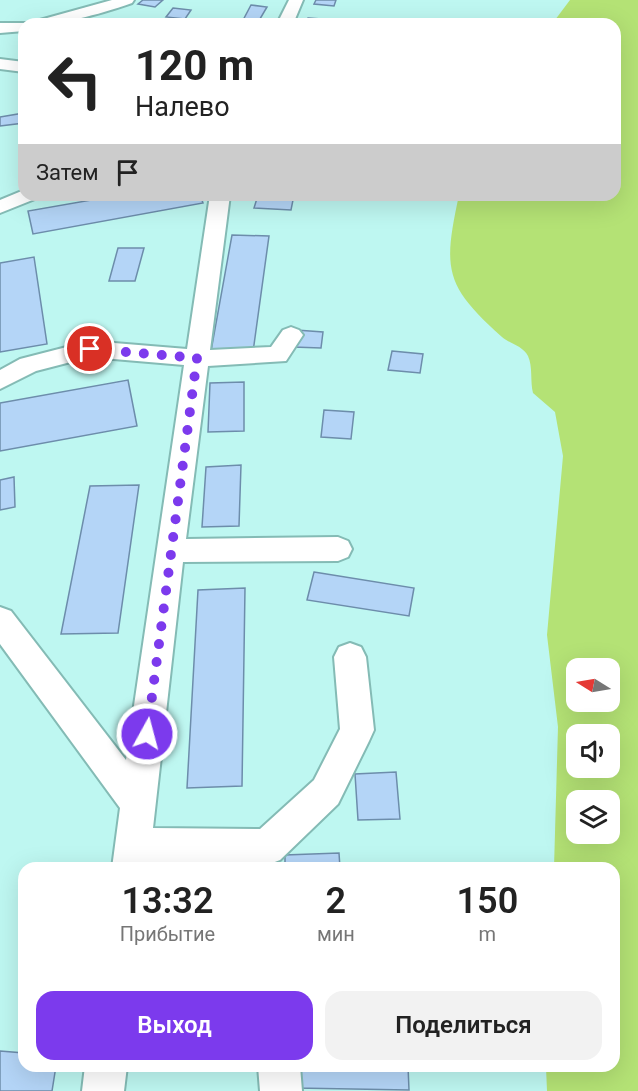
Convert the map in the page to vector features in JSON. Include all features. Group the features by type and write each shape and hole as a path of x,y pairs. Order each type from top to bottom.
{"street":[{"path":"67,18 88,14 127,0"},
{"path":"288,18 296,0"},
{"path":"0,28 18,26"},
{"path":"0,64 18,66"},
{"path":"0,207 18,199"},
{"path":"219,201 170,550 132,857 267,858 326,792 357,730 350,657"},
{"path":"0,381 28,365 90,349 197,358 278,356 291,335"},
{"path":"170,550 338,549"},
{"path":"0,620 138,803"},
{"path":"103,1091 105,1072"},
{"path":"279,1072 281,1091"}],"shaded area":[{"path":"570,0 638,0 638,1091 547,1091 546,1072 620,1072 620,862 554,862 558,727 547,635 563,456 555,412 533,393 528,356 520,347 502,337 483,319 459,289 450,259 458,201 621,201 621,18 556,18"}],"building":[{"path":"143,0 163,0 155,7 138,4"},
{"path":"316,0 336,0 334,6 314,4"},
{"path":"251,5 267,7 261,18 244,18"},
{"path":"173,8 191,10 186,18 166,17"},
{"path":"18,114 18,124 0,126 0,117"},
{"path":"86,201 202,201 203,203 33,234 28,211"},
{"path":"256,201 293,201 291,210 254,208"},
{"path":"232,235 269,236 253,352 211,351"},
{"path":"118,248 144,248 135,281 109,281"},
{"path":"34,257 47,344 0,352 0,263"},
{"path":"296,330 323,332 321,348 293,347"},
{"path":"392,351 423,354 420,373 388,370"},
{"path":"128,380 137,426 0,451 0,403"},
{"path":"244,382 244,431 208,432 210,383"},
{"path":"324,410 354,412 351,439 321,437"},
{"path":"241,465 239,526 202,527 206,467"},
{"path":"14,477 15,507 0,510 0,480"},
{"path":"139,485 118,633 61,634 90,486"},
{"path":"314,572 414,588 409,616 307,600"},
{"path":"245,588 242,786 187,788 198,590"},
{"path":"396,772 400,819 358,820 355,774"},
{"path":"339,853 340,862 285,862 285,855"},
{"path":"0,1051 18,1052 18,1072 55,1072 52,1091 0,1091"},
{"path":"296,1072 408,1072 409,1090 295,1088"}],"route":[{"path":"90,349 197,358 147,734"}]}
